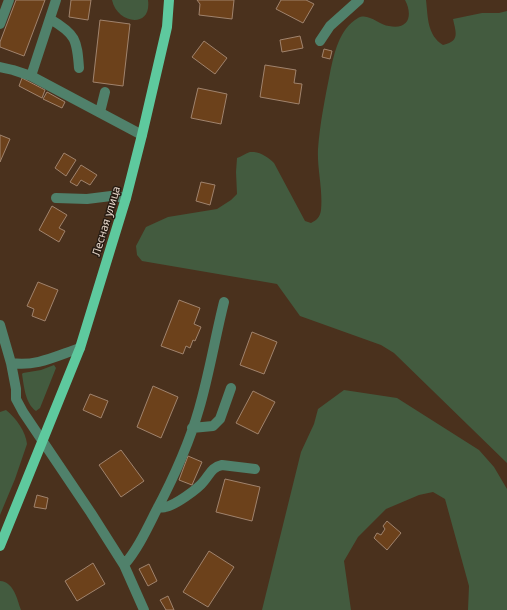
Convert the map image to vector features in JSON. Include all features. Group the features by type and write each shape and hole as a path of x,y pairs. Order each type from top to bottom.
{"main road":[{"name":"Лесная улица","path":"0,546 80,348 126,198 167,27 169,0"}],"lane":[{"path":"0,24 9,0"},
{"path":"31,76 56,0"},
{"path":"320,42 330,26 359,0"},
{"path":"50,19 65,28 72,36 77,47 79,68"},
{"path":"0,67 31,76 142,135"},
{"path":"100,112 105,92"},
{"path":"56,198 87,199 112,196 126,198"},
{"path":"124,565 132,555 158,507 172,478 199,410 224,302"},
{"path":"0,325 11,363 16,389 16,398 43,442 124,565 144,610"},
{"path":"11,363 23,365 33,364 80,348"},
{"path":"192,428 213,426 220,419 231,388"},
{"path":"158,507 167,507 187,496 204,481 211,471 217,466 222,465 255,469"}],"green space":[{"path":"112,0 148,0 148,9 145,16 140,19 133,20 120,14 115,8"},
{"path":"405,0 426,0 431,31 443,45 452,41 456,36 453,19 482,13 499,13 507,11 507,463 394,353 381,345 300,316 277,284 142,261 137,255 136,246 146,227 168,217 217,209 231,200 237,194 237,158 250,152 257,152 274,163 305,221 311,223 317,219 321,212 321,187 318,157 320,130 333,58 338,42 346,29 358,18 366,17 385,25 396,27 401,26 408,20 409,16 409,11"},
{"path":"54,365 56,368 40,408 36,411 29,404 27,399 22,374 41,370"},
{"path":"344,390 397,398 479,450 494,467 507,489 507,610 468,610 469,586 445,499 433,492 419,495 386,509 358,537 344,561 351,610 262,610 301,452 314,424 318,409"},
{"path":"6,410 20,426 25,435 27,444 15,479 0,515 0,412"},
{"path":"0,581 9,584 12,588 21,610 0,610"}],"building":[{"path":"16,0 45,0 24,56 0,47 0,42"},
{"path":"71,0 91,0 88,20 69,17"},
{"path":"197,0 234,0 232,19 199,15 200,4"},
{"path":"281,0 306,0 314,4 303,23 276,9"},
{"path":"100,20 130,24 123,86 93,82"},
{"path":"300,36 303,48 282,52 280,40"},
{"path":"204,41 227,58 215,74 192,57"},
{"path":"324,49 332,51 330,59 322,57"},
{"path":"265,65 296,70 294,83 302,84 299,104 260,97"},
{"path":"22,78 45,90 42,98 19,86"},
{"path":"198,88 227,94 221,124 191,118"},
{"path":"47,92 65,102 62,108 43,99"},
{"path":"0,135 10,139 0,162"},
{"path":"64,153 76,160 66,176 55,168"},
{"path":"81,165 97,175 90,185 81,180 77,186 70,182"},
{"path":"201,182 215,185 210,205 196,201"},
{"path":"52,206 67,215 59,228 65,231 59,242 39,230"},
{"path":"38,282 58,290 45,321 32,316 34,309 27,306"},
{"path":"179,300 200,308 194,324 201,327 195,341 193,340 190,348 186,346 183,354 161,346"},
{"path":"252,332 277,342 264,374 240,365"},
{"path":"153,386 178,397 161,438 137,427"},
{"path":"253,391 275,402 258,434 236,423"},
{"path":"90,394 108,401 101,418 83,410"},
{"path":"121,450 144,481 121,497 99,465"},
{"path":"188,456 202,462 192,485 179,480"},
{"path":"225,479 260,487 252,521 216,512"},
{"path":"37,495 48,498 46,509 34,507"},
{"path":"387,521 401,533 387,550 374,538 377,533 381,535 385,529 383,526"},
{"path":"209,551 234,567 208,607 183,592"},
{"path":"93,563 105,584 77,601 65,581"},
{"path":"149,564 157,581 148,586 139,569"},
{"path":"168,596 174,610 166,610 160,600"}]}
